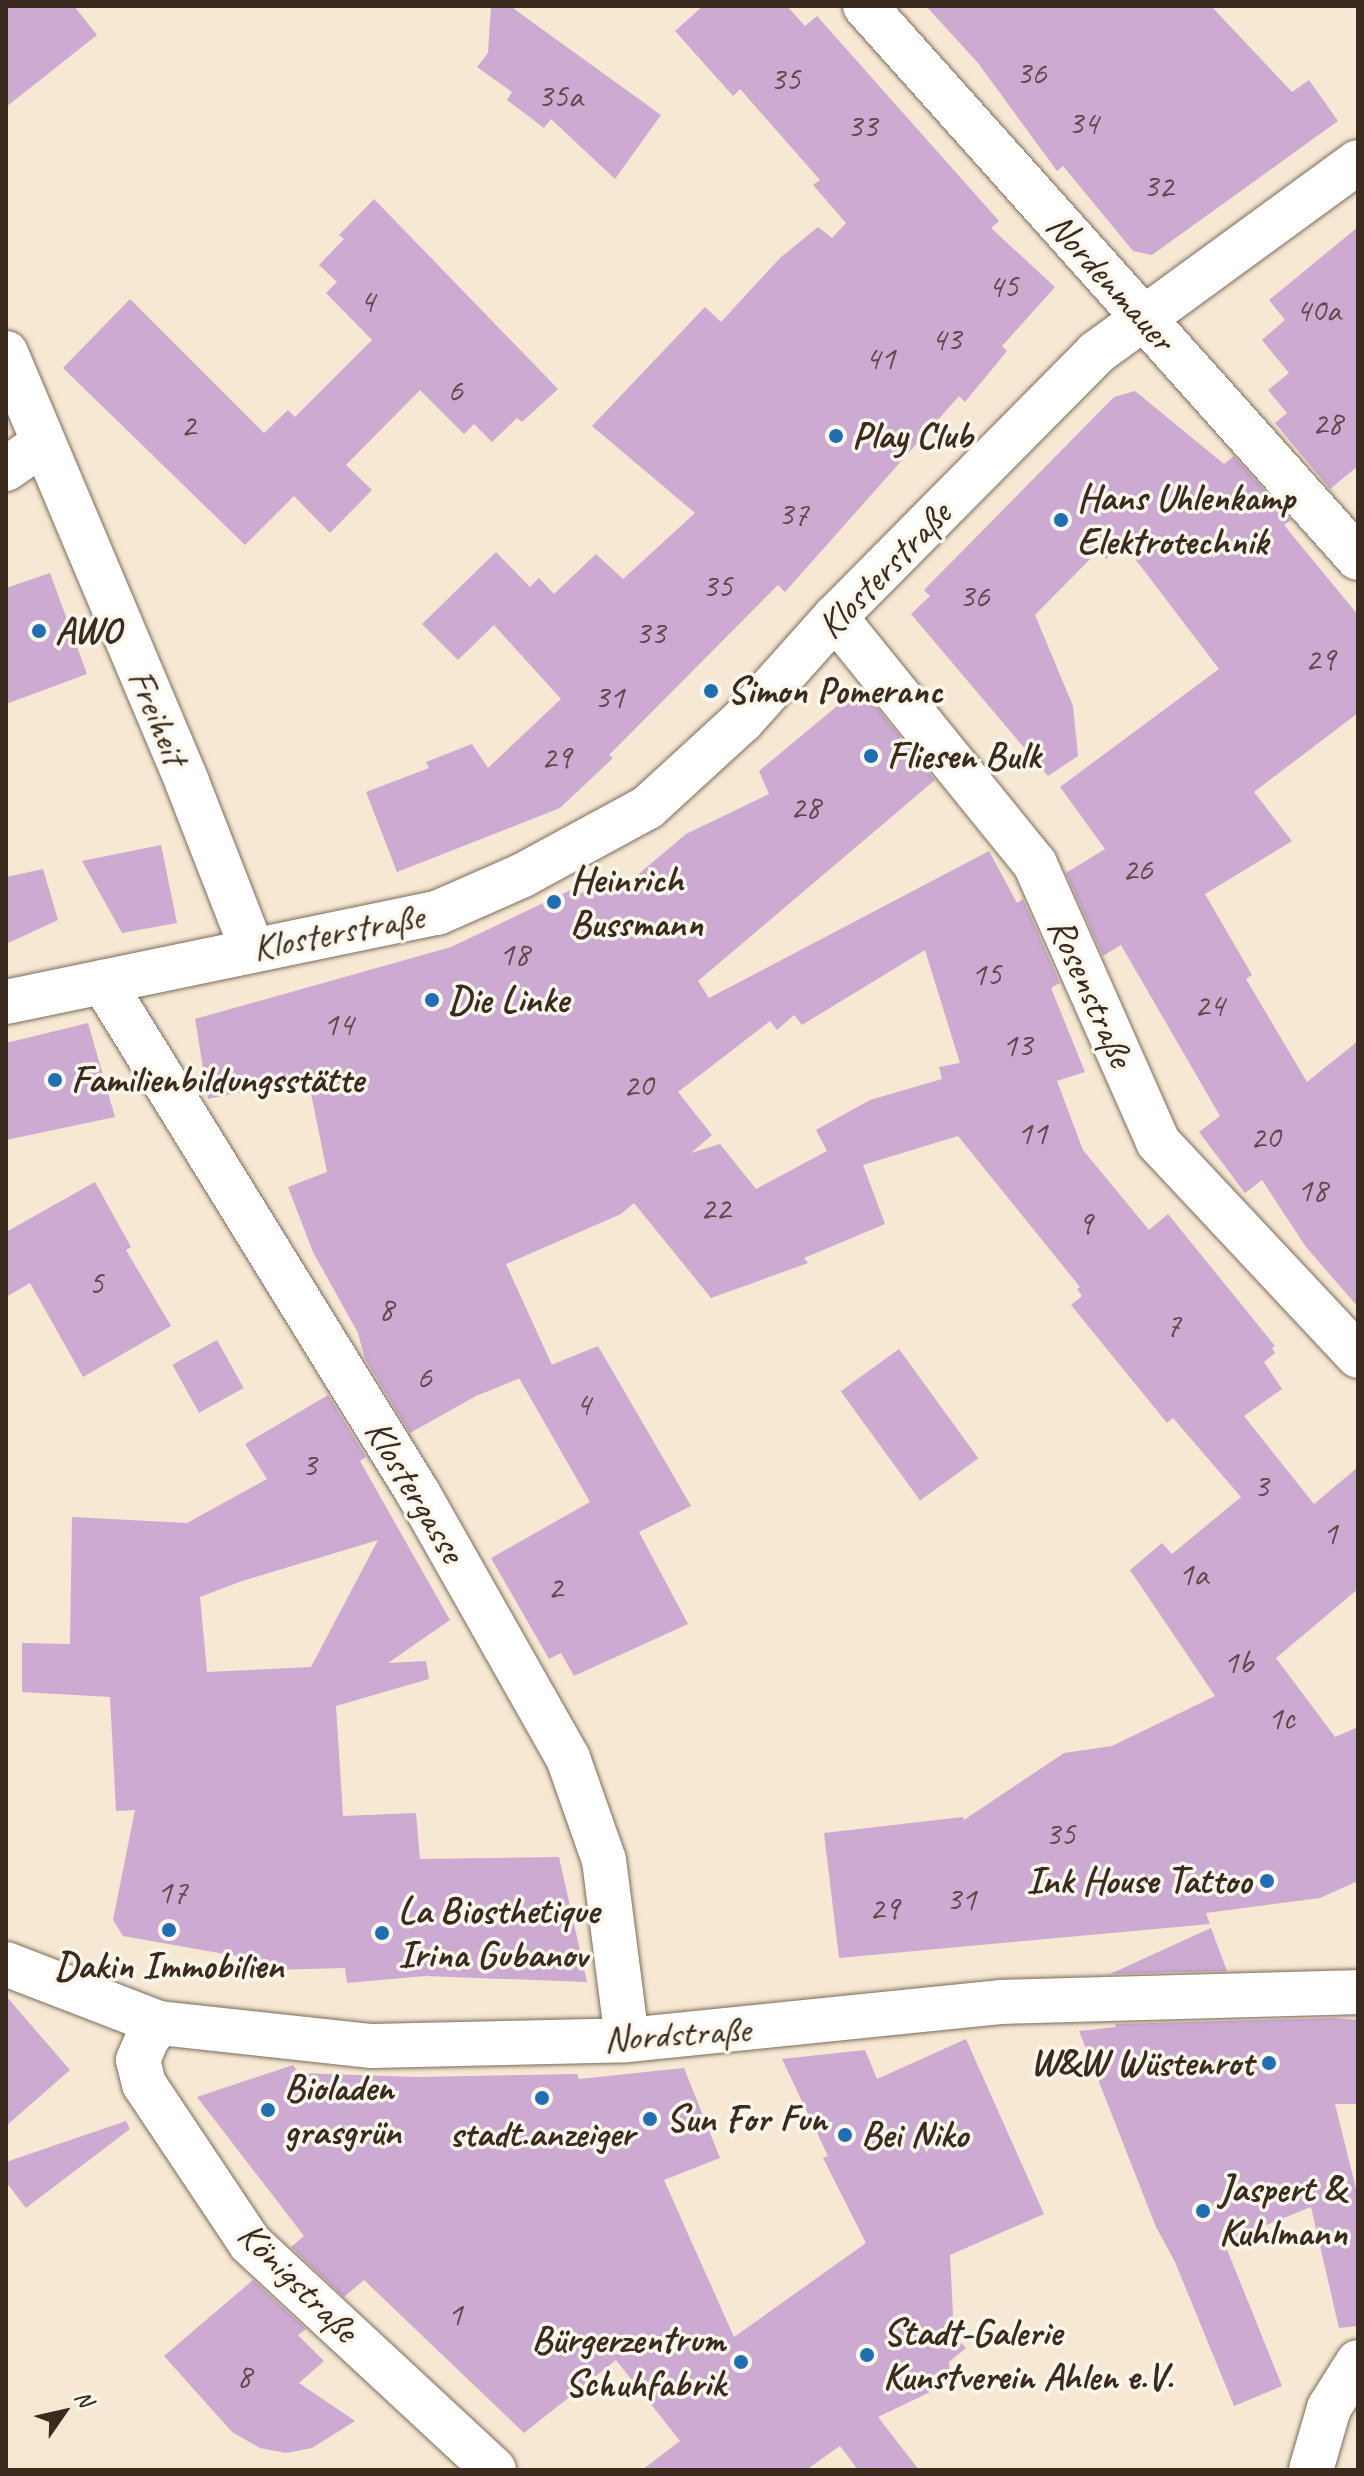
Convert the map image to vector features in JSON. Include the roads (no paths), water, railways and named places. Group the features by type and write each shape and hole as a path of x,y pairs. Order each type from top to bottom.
{"street":[{"name":"Nordenmauer","path":"865,6 1358,558"},
{"name":"Klosterstraße","path":"6,1002 437,913 523,875 648,807 742,721 835,617 1096,353 1358,162"},
{"name":"Freiheit","path":"6,353 187,782 252,949"},
{"path":"6,469 42,444"},
{"name":"Rosenstraße","path":"835,617 1035,864 1158,1142 1358,1356"},
{"name":"Klostergasse","path":"103,982 418,1493 568,1758 604,1860 627,2040"},
{"name":"Nordstraße","path":"6,1964 159,2023 372,2046 627,2040 1002,2002 1358,1992"},
{"name":"Königstraße","path":"159,2023 147,2039 138,2060 144,2084 250,2243 494,2470"},
{"path":"1311,2470 1329,2408 1358,2362"}],"place":[{"name":"Play Club","path":"836,436"},
{"name":"Hans Uhlenkamp Elektrotechnik","path":"1061,520"},
{"name":"AWO","path":"39,631"},
{"name":"Simon Pomeranc","path":"711,691"},
{"name":"Fliesen Bulk","path":"871,756"},
{"name":"Heinrich Bussmann","path":"554,902"},
{"name":"Die Linke","path":"432,1000"},
{"name":"Familienbildungsstätte","path":"55,1080"},
{"name":"Ink House Tattoo","path":"1267,1881"},
{"name":"Dakin Immobilien","path":"169,1930"},
{"name":"La Biosthetique Irina Gubanov","path":"382,1933"},
{"name":"W&W Wüstenrot","path":"1269,2063"},
{"name":"stadt.anzeiger","path":"542,2098"},
{"name":"Bioladen grasgrün","path":"268,2110"},
{"name":"Sun For Fun","path":"650,2119"},
{"name":"Bei Niko","path":"845,2135"},
{"name":"Jaspert & Kuhlmann","path":"1203,2211"},
{"name":"Stadt-Galerie Kunstverein Ahlen e.V.","path":"867,2355"},
{"name":"Bürgerzentrum Schuhfabrik","path":"741,2362"}]}
